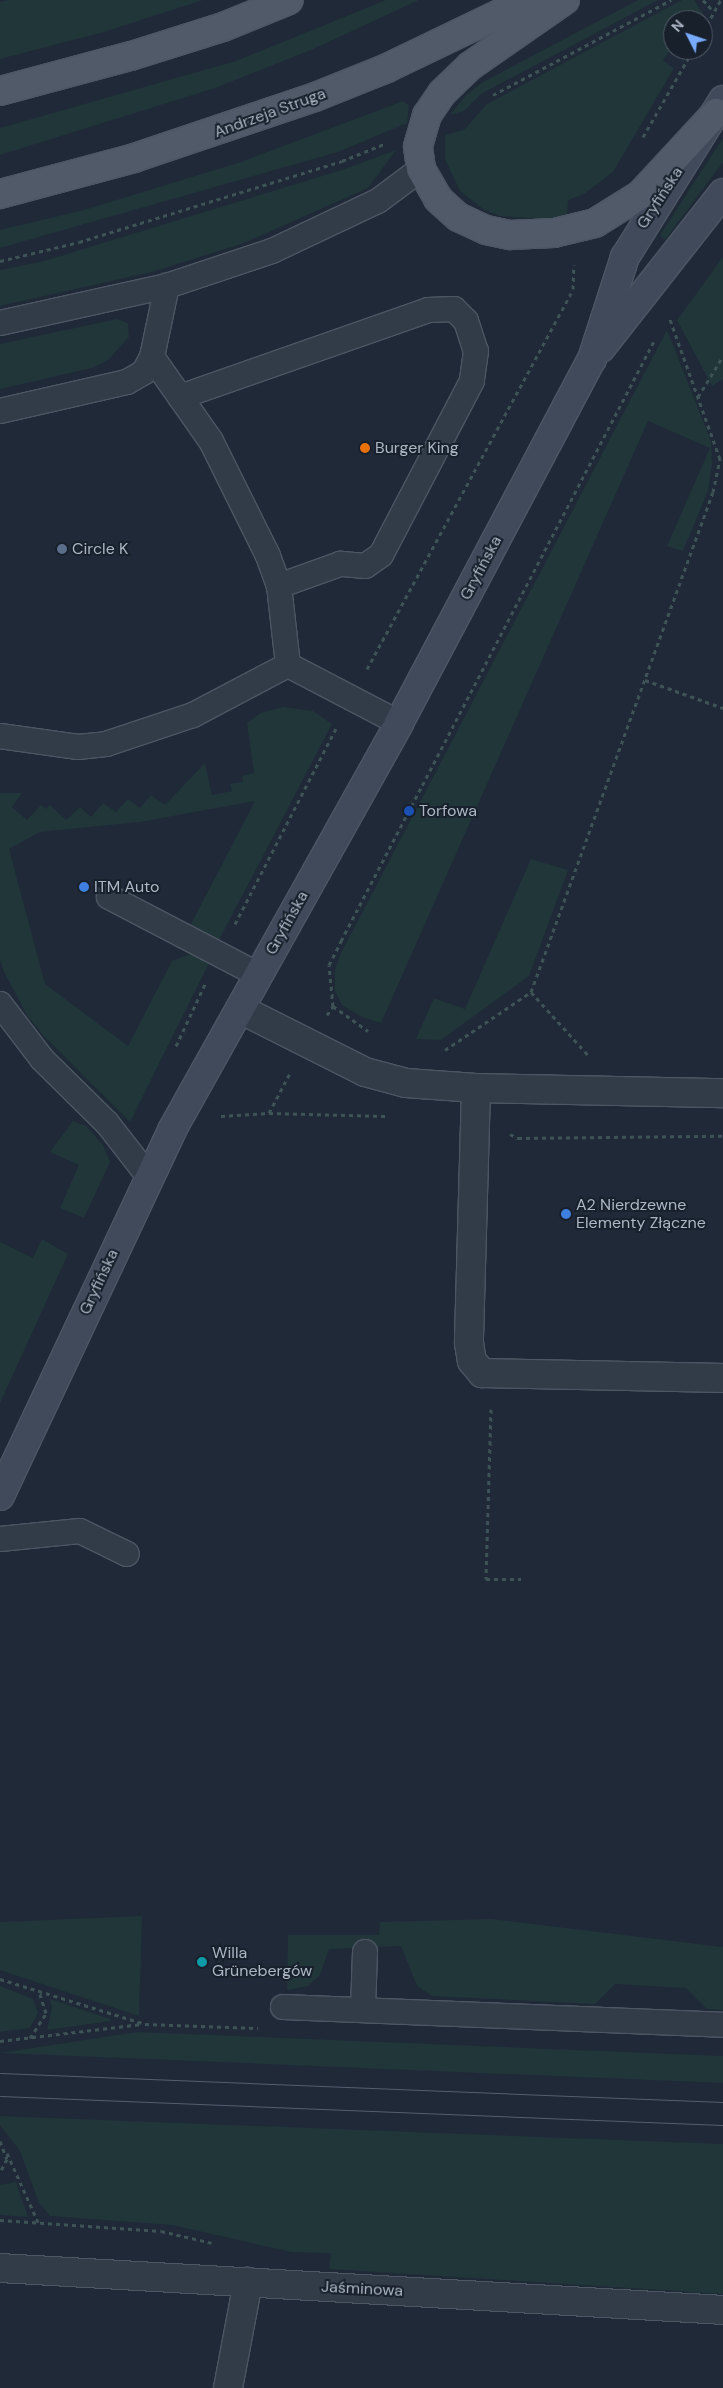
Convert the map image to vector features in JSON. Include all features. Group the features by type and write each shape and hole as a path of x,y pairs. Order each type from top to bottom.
{"main road":[{"path":"0,91 140,54 223,27 289,0"},
{"name":"Andrzeja Struga","path":"0,194 144,155 315,97 387,68 528,0"},
{"path":"565,0 479,59 436,100 420,139 421,169 442,204 475,227 510,235 566,231 611,215 640,196 719,106"}],"street":[{"name":"Gryfińska","path":"0,1496 149,1177 258,975 399,723 592,359 625,257 719,106"},
{"name":"Gryfińska","path":"592,359 723,193"},
{"path":"240,1009 365,1072 406,1083 476,1088 723,1093"},
{"path":"476,1088 469,1344 472,1361 482,1373 492,1376 723,1378"},
{"name":"Jaśminowa","path":"0,2268 723,2310"},
{"path":"228,2388 248,2282"}],"lane":[{"path":"0,323 167,286 272,252 324,230 378,201 421,169"},
{"path":"0,411 127,382 144,372 152,357 167,286"},
{"path":"180,397 443,307 461,314 476,351 472,381 381,555 365,566 340,564 279,586"},
{"path":"152,357 232,478 279,586 288,665"},
{"path":"288,665 399,723"},
{"path":"0,736 78,747 106,744 193,715 288,665"},
{"path":"109,897 258,975"},
{"path":"0,1004 42,1059 107,1123 149,1177"},
{"path":"0,1539 80,1531 127,1554"},
{"path":"363,2009 365,1952"},
{"path":"284,2007 723,2025"}],"path":[{"path":"485,99 671,0"},
{"path":"703,0 714,12 721,0"},
{"path":"638,147 687,60"},
{"path":"0,261 79,242 342,161 394,139"},
{"path":"436,1056 532,992 713,492 720,459 671,324"},
{"path":"698,397 723,356"},
{"path":"645,680 723,708"},
{"path":"532,992 600,1069 602,1091"},
{"path":"333,1006 376,1035"},
{"path":"492,1376 486,1579 521,1579"},
{"path":"30,2039 46,2013 39,1992"},
{"path":"0,2042 145,2024"},
{"path":"0,2141 38,2222"},
{"path":"0,2172 7,2153"}],"green space":[{"path":"8,0 203,0 104,32 0,59 0,2"},
{"path":"386,0 419,0 311,50 215,88 0,155 0,128 236,61"},
{"path":"638,0 658,0 481,94 464,111 450,115 466,95 483,82"},
{"path":"682,0 694,0 700,10 663,10"},
{"path":"663,10 663,61 674,68 613,172 584,194 568,200 567,215 544,219 500,216 483,209 460,191 445,159 445,135 464,130 487,104"},
{"path":"403,101 409,105 407,123 338,152 0,248 0,230 84,210 241,162"},
{"path":"723,138 723,162 665,240 660,235"},
{"path":"396,150 368,188 244,243 152,272 0,306 0,270 44,261 345,169"},
{"path":"723,257 723,379 712,386 677,320"},
{"path":"117,319 128,323 129,337 108,360 92,368 0,389 0,344"},
{"path":"667,330 711,441 712,464 708,491 683,551 667,546 710,448 648,421 381,1023 362,1017 342,1005 335,991 335,970 340,955"},
{"path":"283,707 313,711 332,724 218,942 189,928 255,801 140,822 40,832 9,849 45,984 128,1046 172,961 191,954 209,963 130,1122 43,1035 27,1015 4,972 0,960 0,793 22,793 12,807 27,820 41,805 46,809 50,805 66,820 80,807 91,817 103,803 116,812 128,799 140,808 151,795 165,805 205,763 212,795 232,791 230,784 243,782 242,776 254,773 247,723 261,713"},
{"path":"531,859 568,870 529,976 441,1040 416,1039 434,998 465,1009"},
{"path":"73,1121 86,1126 103,1145 110,1162 84,1218 60,1208 79,1165 50,1152"},
{"path":"42,1239 68,1254 0,1403 0,1242 33,1258"},
{"path":"142,1916 139,2016 0,1970 0,1922"},
{"path":"491,1919 723,1947 723,2010 707,2009 686,1988 615,1984 595,2004 432,1996 417,1986 401,1946 329,1949 320,1975 308,1986 287,1990 288,1935 379,1935 380,1922"},
{"path":"0,1986 33,1999 38,2013 30,2028 0,2032"},
{"path":"50,1999 110,2019 111,2021 47,2030 52,2008"},
{"path":"137,2032 723,2056 723,2083 0,2053"},
{"path":"0,2116 723,2144 723,2294 329,2269 331,2253 291,2252 172,2225 50,2216 39,2203 20,2151 0,2125"},
{"path":"16,2182 28,2217 0,2215 0,2185"}],"tram line":[{"path":"0,2073 723,2102"},
{"path":"0,2096 723,2125"}],"place":[{"name":"Burger King","path":"365,448"},
{"name":"Circle K","path":"62,549"},
{"name":"Torfowa","path":"409,811"},
{"name":"ITM Auto","path":"84,887"},
{"name":"A2 Nierdzewne Elementy Złączne","path":"566,1214"},
{"name":"Willa Grünebergów","path":"202,1962"}]}
